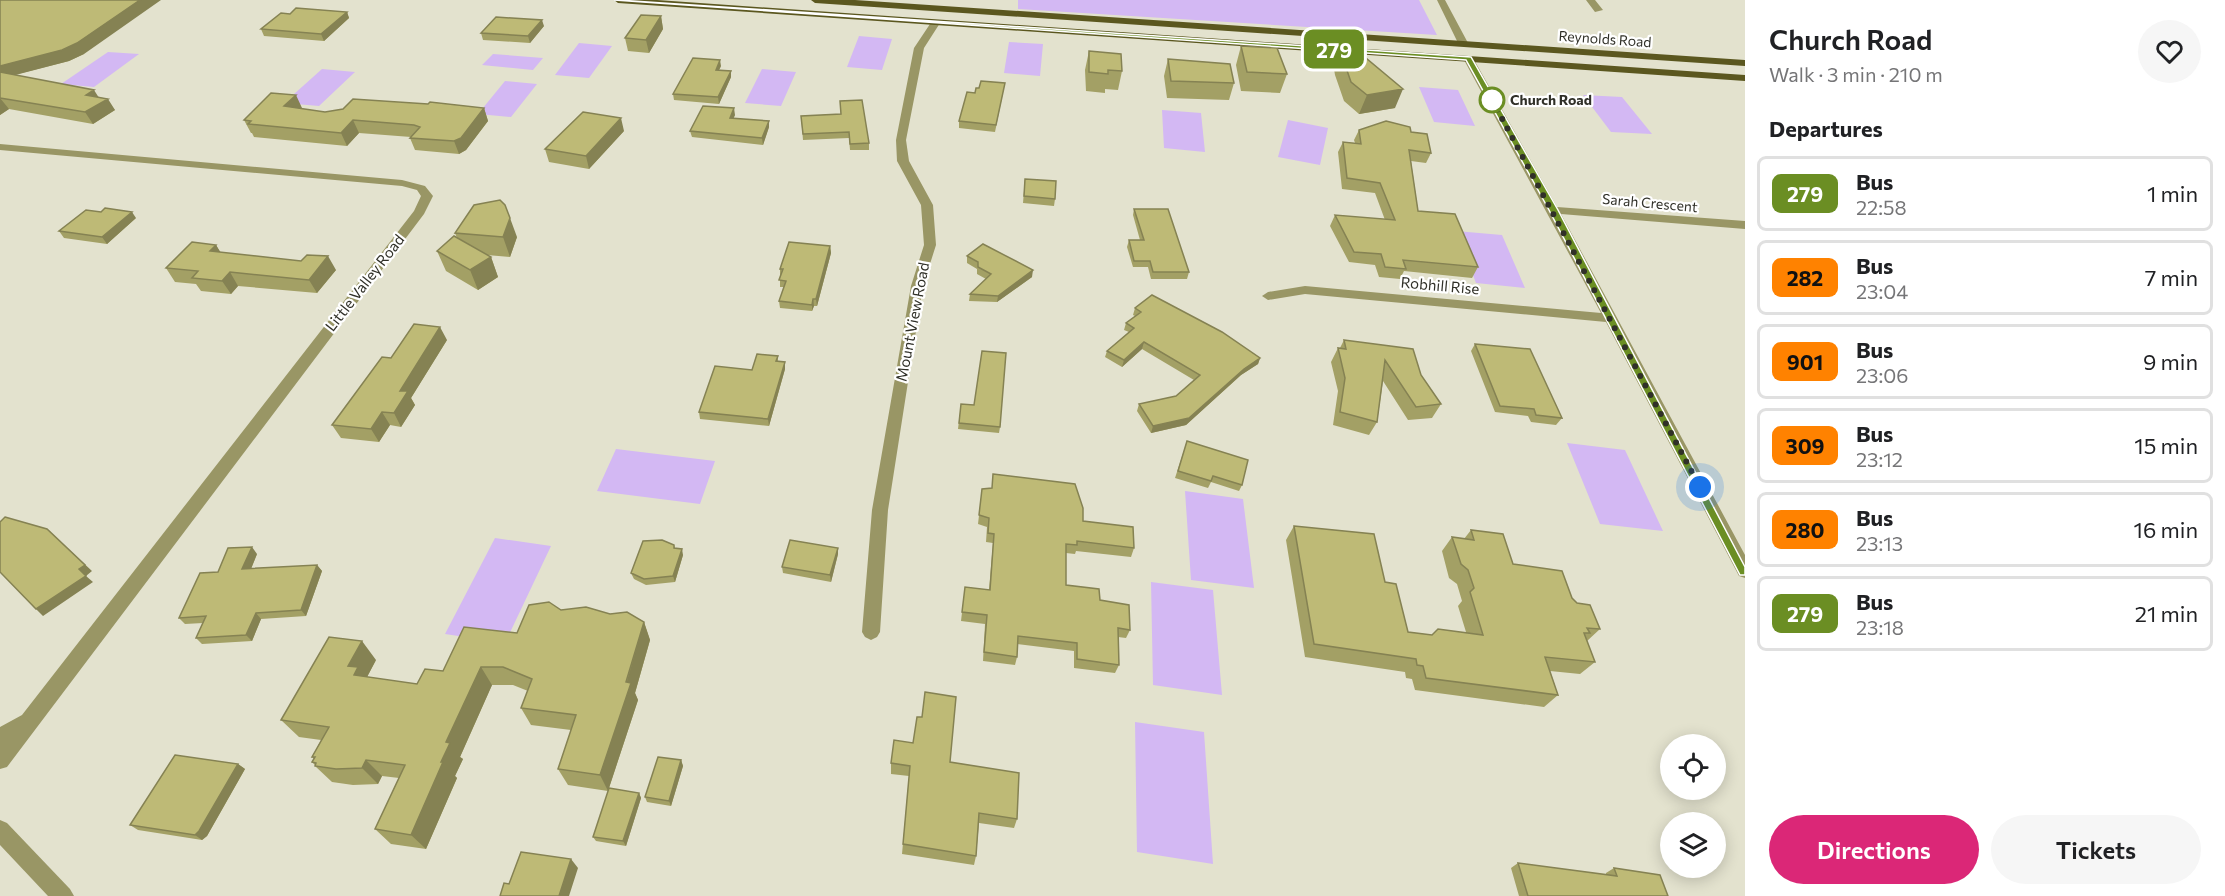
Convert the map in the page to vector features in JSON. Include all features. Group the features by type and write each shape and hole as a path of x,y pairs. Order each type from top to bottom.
{"main road":[{"name":"Reynolds Road","path":"618,0 710,3 935,23 1745,78"},
{"path":"815,0 1463,43 1471,50 1532,56 1576,66"},
{"name":"Reynolds Road","path":"1463,43 1745,63"},
{"path":"1648,56 1661,72"}],"street":[{"path":"1441,0 1463,43"},
{"path":"1590,0 1598,10"},
{"name":"Mount View Road","path":"871,632 880,510 917,286 930,245 927,205 903,161 901,140 919,48 935,23"},
{"path":"1468,58 1553,210 1745,571"},
{"name":"Little Valley Road","path":"0,147 402,183 421,188 427,196 420,212 35,711 0,760"},
{"name":"Sarah Crescent","path":"1553,210 1745,225"},
{"name":"Robhill Rise","path":"1268,297 1305,290 1610,318"},
{"name":"Little Valley Road","path":"0,738 35,711"},
{"path":"0,828 63,896"}],"shaded area":[{"path":"1018,0 1419,0 1437,35 1018,9"},
{"path":"859,36 892,39 882,70 847,67"},
{"path":"1009,42 1043,44 1040,76 1004,73"},
{"path":"579,43 612,46 589,78 555,75"},
{"path":"108,52 139,54 94,87 61,84"},
{"path":"493,54 543,58 533,70 482,65"},
{"path":"322,69 355,72 319,106 284,103"},
{"path":"762,69 796,72 781,106 745,103"},
{"path":"505,81 537,84 511,117 478,114"},
{"path":"1419,87 1458,90 1475,126 1434,122"},
{"path":"1583,95 1622,97 1652,134 1611,132"},
{"path":"1162,110 1201,113 1205,152 1164,148"},
{"path":"1288,120 1328,128 1320,165 1278,157"},
{"path":"1456,231 1502,235 1525,288 1476,283"},
{"path":"1567,443 1625,450 1663,531 1600,524"},
{"path":"616,449 715,461 700,504 597,491"},
{"path":"1185,491 1243,499 1254,588 1191,580"},
{"path":"495,538 551,546 505,643 445,634"},
{"path":"1151,582 1213,590 1222,695 1153,685"},
{"path":"1135,722 1204,732 1213,864 1137,852"}],"building":[{"path":"0,0 140,0 77,43 62,50 0,66"},
{"path":"296,8 347,12 321,34 261,29 281,13 290,14"},
{"path":"641,15 661,16 646,40 625,38"},
{"path":"496,17 542,20 528,36 481,33"},
{"path":"1343,45 1362,46 1366,58 1403,89 1367,95 1351,82 1342,56 1341,50 1345,50"},
{"path":"1241,46 1277,48 1287,74 1247,72"},
{"path":"1089,51 1121,54 1122,71 1108,70 1108,74 1089,72"},
{"path":"693,58 720,60 716,70 731,71 718,97 673,94"},
{"path":"1168,59 1230,64 1234,83 1171,81"},
{"path":"0,72 94,90 86,95 108,99 85,112 0,98"},
{"path":"981,81 1005,83 996,125 959,121 967,92 975,93"},
{"path":"271,93 296,95 284,106 325,112 343,109 353,99 428,104 430,102 484,108 461,138 454,141 410,138 420,127 414,125 353,120 341,133 248,124 251,121 244,120"},
{"path":"862,100 869,143 850,144 849,132 803,134 801,116 841,114 840,101"},
{"path":"703,106 734,108 730,118 769,121 762,138 690,131"},
{"path":"583,112 621,118 586,156 545,149"},
{"path":"1386,121 1410,127 1411,132 1427,134 1431,153 1409,150 1418,211 1455,214 1478,267 1403,260 1406,269 1385,267 1381,254 1354,252 1335,215 1395,220 1380,183 1347,178 1343,142 1361,144 1359,130"},
{"path":"1025,179 1056,181 1055,199 1024,196"},
{"path":"500,200 505,205 510,218 503,237 455,233 474,205"},
{"path":"105,208 132,212 102,237 59,231 86,210 101,212"},
{"path":"1134,209 1168,209 1189,272 1153,272 1150,261 1134,261 1129,240 1144,240"},
{"path":"454,236 491,257 470,270 437,251"},
{"path":"192,242 216,245 210,251 301,261 307,255 328,256 309,280 230,272 222,281 192,278 198,271 166,268"},
{"path":"789,242 830,246 816,299 813,299 812,305 779,301 786,281 779,280 783,269 780,269"},
{"path":"983,244 1033,270 998,296 970,294 991,274 978,267 978,262 967,256"},
{"path":"1152,295 1222,332 1260,358 1244,369 1189,418 1153,426 1139,404 1176,396 1200,375 1144,342 1124,360 1107,351 1134,328 1126,323 1141,312 1135,308"},
{"path":"414,324 440,327 400,391 408,391 394,413 382,412 371,429 332,425 382,357 391,358"},
{"path":"1344,340 1413,349 1421,375 1441,404 1416,407 1385,360 1377,422 1340,412 1345,378 1338,348 1346,349"},
{"path":"1475,344 1530,349 1562,418 1536,415 1534,409 1500,406"},
{"path":"982,351 1006,353 1000,427 959,423 961,404 974,405"},
{"path":"757,354 778,356 776,361 785,362 768,419 699,412 715,366 752,370"},
{"path":"1187,441 1248,460 1242,485 1213,476 1211,481 1178,471"},
{"path":"993,474 1075,484 1083,508 1083,521 1133,527 1134,548 1077,541 1077,545 1066,544 1066,585 1099,589 1100,600 1129,605 1130,630 1118,628 1119,665 1077,659 1077,643 1018,636 1017,657 984,652 987,615 962,612 965,587 990,590 994,534 988,533 989,518 979,515 982,489 992,488"},
{"path":"5,517 47,529 85,565 79,569 86,576 36,609 0,572 0,522"},
{"path":"1294,526 1374,534 1385,582 1396,584 1408,632 1432,635 1438,629 1483,635 1470,592 1474,588 1468,570 1461,564 1452,537 1474,540 1471,530 1503,534 1513,564 1562,571 1572,598 1577,603 1590,605 1600,629 1587,628 1590,633 1584,633 1595,662 1545,657 1558,695 1426,678 1423,666 1417,665 1416,659 1314,644"},
{"path":"662,540 674,545 674,548 682,549 673,576 644,579 631,573 643,541"},
{"path":"790,540 838,548 830,575 782,567"},
{"path":"252,547 242,569 317,565 301,610 256,613 246,635 196,638 206,616 179,618 200,573 218,572 228,548"},
{"path":"549,602 561,610 586,607 610,614 627,612 644,622 626,682 631,683 600,775 558,769 576,715 521,708 532,679 503,667 481,667 446,742 450,743 441,762 443,762 411,835 375,829 405,765 366,760 362,768 336,769 315,766 316,763 312,762 315,757 312,757 329,727 281,720 329,637 362,641 348,666 358,667 354,675 417,684 425,669 443,671 464,627 517,633 529,605"},
{"path":"925,692 956,697 950,762 1019,773 1017,819 979,813 976,856 903,844 910,766 891,763 894,740 913,743 917,717 922,717"},
{"path":"175,755 238,764 195,835 130,825"},
{"path":"658,757 681,760 669,801 645,797"},
{"path":"609,788 639,793 623,841 593,837"},
{"path":"521,852 571,859 559,896 500,896 504,883 509,884"},
{"path":"1518,863 1617,876 1614,868 1660,875 1668,896 1528,896"}],"bus line":[{"name":"279","path":"618,0 1468,58 1553,210 1745,571"}],"place":[{"name":"Church Road","path":"1492,100"}],"route":[{"path":"1492,100 1700,487"}]}
